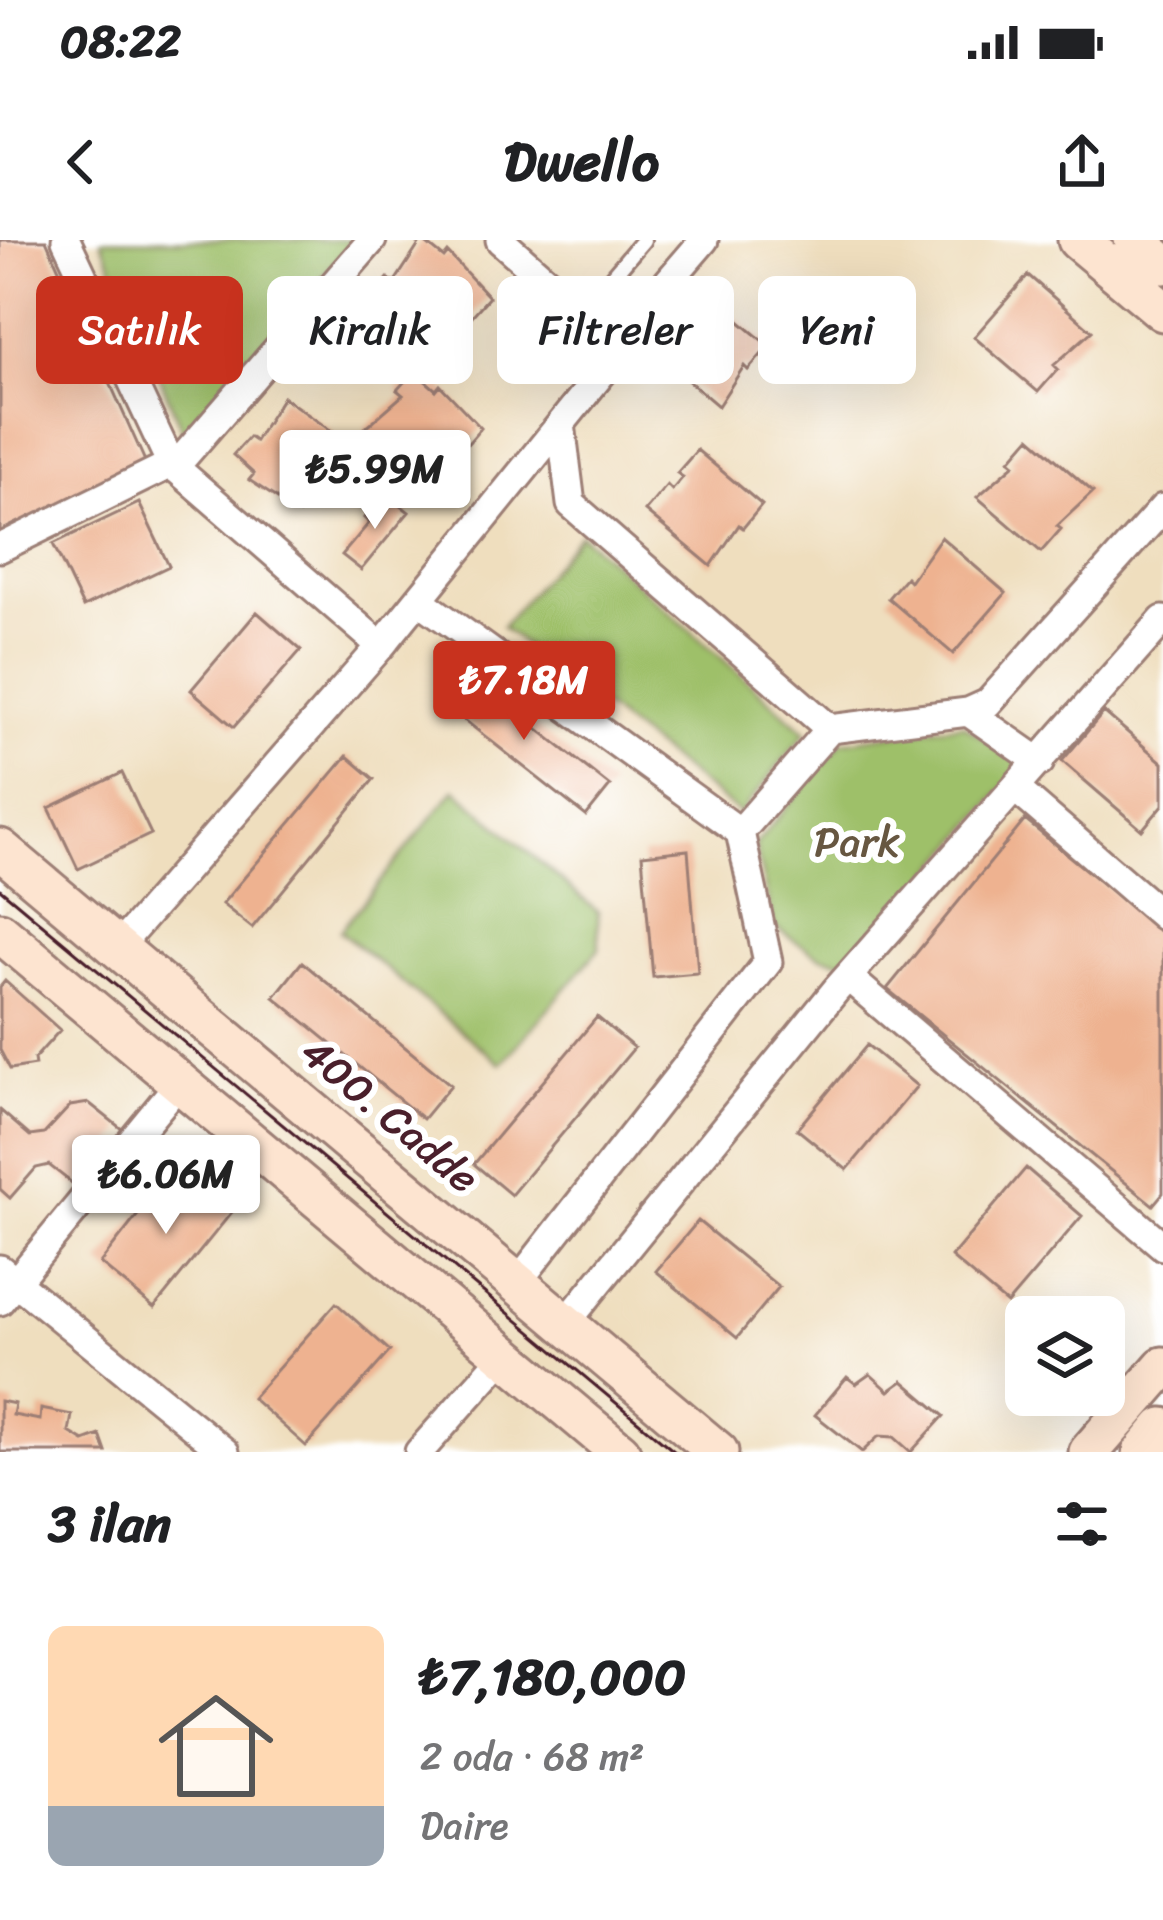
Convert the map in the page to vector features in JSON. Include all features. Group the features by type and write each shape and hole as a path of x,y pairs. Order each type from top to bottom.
{"main road":[{"path":"1078,240 1163,311"},
{"path":"1134,240 1163,264"},
{"name":"400. Cadde","path":"2,848 718,1452"},
{"path":"0,932 620,1452"},
{"path":"1089,1452 1163,1367"},
{"path":"1143,1452 1163,1428"}],"street":[{"path":"66,240 173,466 381,646"},
{"path":"0,548 173,466 372,240"},
{"path":"500,240 541,276"},
{"path":"673,276 704,240"},
{"path":"695,276 726,240"},
{"path":"118,947 381,646 593,384"},
{"path":"561,424 571,503 830,728"},
{"path":"740,832 830,728 968,712 988,703 1163,508"},
{"path":"419,600 740,832 769,962 515,1284"},
{"path":"565,1324 848,977 1163,620"},
{"path":"968,712 1040,762"},
{"path":"1015,788 1163,916"},
{"path":"848,977 1163,1246"},
{"path":"181,1082 5,1284 225,1452"},
{"path":"419,1452 505,1356"}],"lane":[{"path":"612,276 643,240"}],"green space":[{"path":"101,240 355,240 323,276 267,276 267,340 243,367 243,276 116,276"},
{"path":"163,384 228,384 184,434"},
{"name":"Park","path":"580,534 806,732 740,814 502,627"},
{"name":"Park","path":"963,724 1023,765 854,964 819,956 774,927 755,845 842,742"},
{"path":"455,789 598,912 599,949 501,1064 340,931"}],"building":[{"path":"0,240 46,240 62,276 36,276 36,384 110,384 148,468 0,534"},
{"path":"422,240 444,258 448,253 469,276 399,276"},
{"path":"1028,275 1092,331 1054,365 1058,369 1038,392 974,337"},
{"path":"473,280 489,297 473,315"},
{"path":"734,317 758,337 758,359 748,370 744,366 734,381"},
{"path":"402,384 429,384 436,390 440,385 481,428 464,448 457,442 441,461 447,467 430,487 380,453 385,447 364,429 403,395 397,390"},
{"path":"692,384 732,384 718,406"},
{"path":"283,397 333,432 329,436 350,455 333,474 326,468 310,487 316,493 299,513 249,480 254,474 233,455 249,437 255,441"},
{"path":"1030,437 1093,492 1057,526 1061,529 1041,552 977,497 1015,464 1010,460"},
{"path":"697,450 762,505 743,528 739,525 711,566 645,511 667,485 672,490 683,477 677,473"},
{"path":"390,497 409,512 361,570 342,555 369,523 364,518 378,501 383,505"},
{"path":"139,503 169,566 83,607 53,544"},
{"path":"941,537 1006,593 953,654 888,598 906,577 910,581"},
{"path":"257,612 301,650 234,727 191,690"},
{"path":"463,670 610,786 586,816 439,700"},
{"path":"1104,712 1163,763 1163,805 1142,830 1062,761"},
{"path":"347,756 374,779 252,928 222,904"},
{"path":"122,773 151,834 78,869 49,808"},
{"path":"1025,820 1163,933 1163,1193 1153,1205 887,989"},
{"path":"688,850 698,973 653,977 642,855"},
{"path":"302,962 451,1085 423,1119 274,997"},
{"path":"5,981 60,1030 34,1059 35,1065 10,1069 0,1050 0,987"},
{"path":"597,1017 634,1048 511,1195 474,1164"},
{"path":"867,1045 917,1086 847,1170 797,1129"},
{"path":"89,1103 123,1130 77,1187 49,1165 36,1168 10,1198 0,1189 0,1110 30,1136 44,1134 70,1106"},
{"path":"177,1165 232,1212 154,1308 100,1263"},
{"path":"1026,1168 1082,1216 1014,1296 1005,1296 1005,1302 951,1257"},
{"path":"698,1221 779,1287 737,1338 656,1271"},
{"path":"336,1303 390,1351 306,1446 252,1398"},
{"path":"870,1374 889,1391 903,1381 944,1416 911,1452 894,1437 879,1436 862,1452 815,1415 847,1377 856,1384"},
{"path":"0,1401 15,1404 13,1415 40,1420 41,1409 72,1415 69,1432 84,1441 100,1435 106,1452 0,1452"}],"tram line":[{"path":"0,889 675,1452"}]}
